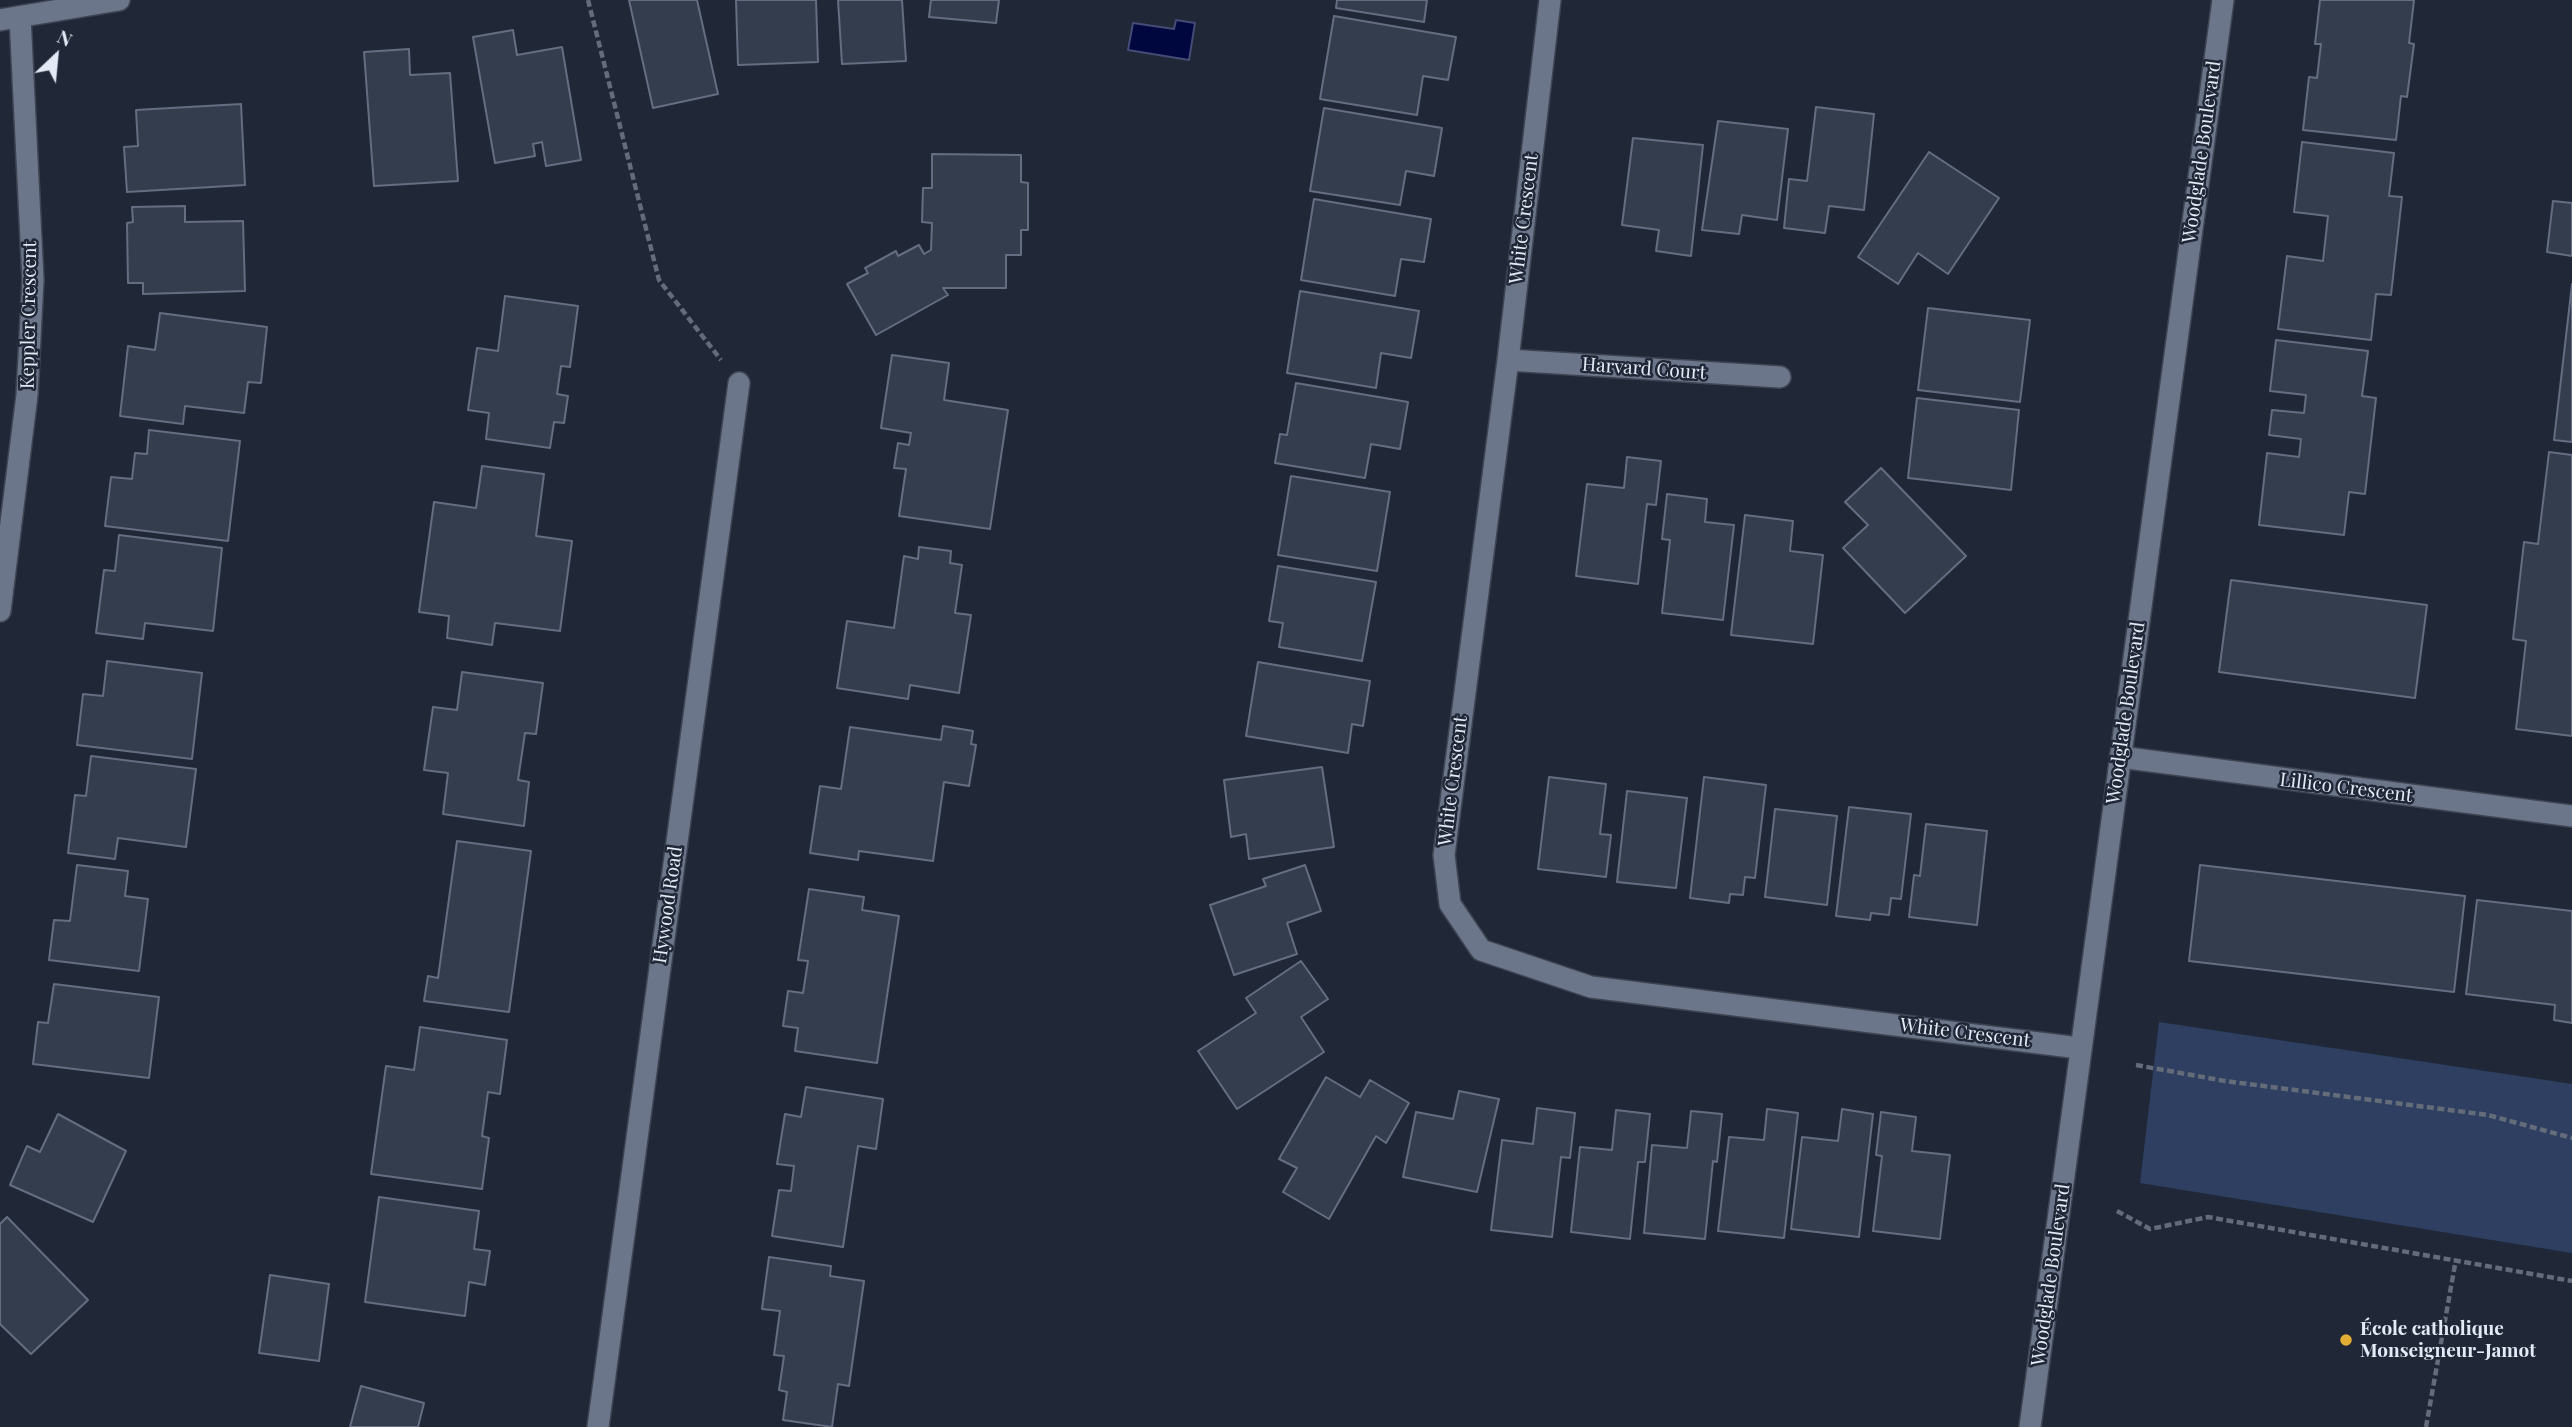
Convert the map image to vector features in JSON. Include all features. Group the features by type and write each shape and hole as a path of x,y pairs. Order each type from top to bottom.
{"street":[{"path":"10,19 119,0"},
{"name":"White Crescent","path":"1550,0 1508,360 1444,855 1450,904 1482,950 1591,987 2079,1048"},
{"name":"Woodglade Boulevard","path":"2030,1427 2079,1048 2223,0"},
{"name":"Keppler Crescent","path":"0,611 27,395 33,280 10,19"},
{"name":"Harvard Court","path":"1508,360 1780,377"},
{"name":"Hywood Road","path":"598,1427 739,383"},
{"name":"Lillico Crescent","path":"2120,757 2572,816"}],"path":[{"path":"588,0 659,280 739,383"},
{"path":"2136,1065 2225,1081 2488,1115 2572,1138"},
{"path":"2117,1211 2150,1229 2208,1217 2456,1259 2572,1282"},
{"path":"2426,1427 2456,1259"}],"shaded area":[{"path":"1176,20 1195,23 1189,60 1128,50 1133,23 1174,29"},
{"path":"2159,1022 2572,1084 2572,1253 2140,1183"}],"building":[{"path":"629,0 697,0 718,94 653,108"},
{"path":"736,0 816,0 818,62 738,65"},
{"path":"838,0 902,0 906,61 842,64"},
{"path":"931,0 999,0 996,23 929,17"},
{"path":"1337,0 1427,0 1424,22 1336,8"},
{"path":"2320,0 2414,0 2409,43 2414,44 2407,97 2401,96 2396,140 2303,130 2309,77 2317,78 2321,44 2315,44"},
{"path":"1334,16 1456,37 1448,80 1423,76 1417,115 1320,99"},
{"path":"513,30 517,55 562,47 581,160 546,166 542,142 533,144 535,156 495,163 473,37"},
{"path":"409,49 410,75 450,73 458,181 374,186 364,52"},
{"path":"241,104 245,185 127,192 124,147 138,146 136,110"},
{"path":"1816,107 1874,114 1864,210 1829,206 1825,233 1784,228 1789,179 1807,181"},
{"path":"1324,108 1442,128 1434,176 1406,171 1400,205 1310,191"},
{"path":"1718,121 1788,129 1777,220 1742,215 1739,234 1702,230"},
{"path":"1633,138 1703,145 1691,256 1656,251 1659,230 1622,225"},
{"path":"2302,142 2394,153 2389,196 2402,197 2391,295 2376,294 2371,340 2278,329 2287,256 2323,261 2328,216 2294,212"},
{"path":"1929,152 1999,198 1948,274 1918,253 1898,284 1858,257"},
{"path":"932,154 1021,155 1021,182 1028,183 1028,230 1021,230 1021,255 1006,255 1006,288 943,288 948,295 876,335 847,284 868,273 865,268 896,251 898,256 919,245 924,254 931,250 932,223 922,222 923,188 932,188"},
{"path":"1314,199 1431,219 1424,262 1401,259 1395,296 1301,280"},
{"path":"2553,201 2572,203 2572,256 2547,252"},
{"path":"185,206 185,222 243,221 245,291 143,294 143,283 128,283 127,223 133,222 132,207"},
{"path":"2572,284 2572,442 2554,440"},
{"path":"1300,291 1419,311 1411,358 1381,353 1376,388 1287,373"},
{"path":"505,296 578,306 570,367 561,366 557,394 568,396 564,423 554,422 550,448 486,439 489,413 468,410 477,348 498,351"},
{"path":"1928,308 2030,320 2020,402 1918,390"},
{"path":"160,313 267,327 261,383 248,382 244,413 185,406 183,424 120,416 128,346 155,350"},
{"path":"2276,340 2368,351 2362,396 2376,398 2365,494 2349,492 2344,535 2259,525 2267,453 2299,457 2301,439 2269,435 2272,410 2304,413 2306,395 2270,391"},
{"path":"892,355 949,363 944,400 1008,410 990,529 899,516 906,469 894,468 898,443 909,445 911,433 881,428"},
{"path":"1296,383 1408,402 1400,449 1371,444 1365,478 1275,463 1280,434 1287,435"},
{"path":"1917,398 2019,410 2011,490 1908,478"},
{"path":"149,430 240,441 228,541 105,526 111,477 132,479 135,453 147,454"},
{"path":"2549,452 2572,455 2572,736 2516,729 2526,641 2513,639 2524,542 2538,544"},
{"path":"1627,457 1661,461 1656,505 1647,504 1638,584 1576,576 1587,484 1624,488"},
{"path":"482,466 544,474 536,536 572,541 560,631 495,623 492,645 447,638 449,616 419,612 434,502 476,508"},
{"path":"1881,468 1966,556 1905,613 1843,548 1868,525 1845,502"},
{"path":"1291,476 1390,492 1377,571 1278,555"},
{"path":"1667,494 1707,499 1705,522 1734,525 1723,620 1662,613 1670,540 1662,539"},
{"path":"1745,515 1793,521 1790,551 1823,555 1813,644 1731,635"},
{"path":"119,535 222,548 213,631 145,623 143,639 96,633 104,570 115,571"},
{"path":"919,547 951,551 950,563 962,565 955,613 971,615 959,693 910,685 908,699 837,688 847,621 894,628 904,556 918,559"},
{"path":"1278,566 1376,582 1362,661 1279,647 1283,623 1269,621"},
{"path":"2231,580 2427,605 2415,698 2219,672"},
{"path":"107,661 202,673 192,759 77,745 83,694 103,696"},
{"path":"1258,662 1370,681 1363,726 1352,724 1348,753 1246,736"},
{"path":"462,672 543,683 536,734 525,733 518,780 529,782 524,826 443,814 448,773 424,770 433,707 457,710"},
{"path":"943,726 973,731 971,744 976,745 969,786 944,782 933,861 859,851 858,860 810,853 820,786 841,789 850,727 941,740"},
{"path":"91,756 196,769 186,847 118,838 115,859 68,853 75,795 86,796"},
{"path":"1322,767 1334,847 1249,859 1246,834 1231,837 1224,780"},
{"path":"1549,777 1606,784 1600,834 1611,835 1606,877 1538,869"},
{"path":"1704,777 1766,785 1755,878 1745,877 1743,895 1730,894 1729,903 1690,898"},
{"path":"1627,791 1687,798 1676,888 1617,882"},
{"path":"1849,807 1911,814 1901,899 1891,898 1889,915 1871,913 1870,920 1836,916"},
{"path":"1775,809 1837,816 1827,905 1765,897"},
{"path":"1926,824 1987,831 1977,925 1909,917 1914,875 1920,876"},
{"path":"457,841 531,851 509,1012 424,1001 428,976 438,978"},
{"path":"77,865 128,871 125,896 148,899 139,971 49,960 54,920 70,921"},
{"path":"1305,865 1321,911 1287,923 1297,954 1234,975 1210,905 1266,886 1263,879"},
{"path":"2200,865 2465,896 2454,992 2189,961"},
{"path":"809,889 864,897 862,910 899,916 877,1063 795,1051 798,1028 783,1026 788,991 803,993 808,961 798,960"},
{"path":"2477,900 2572,911 2572,1023 2554,1020 2555,1005 2466,994"},
{"path":"1301,961 1328,999 1301,1017 1324,1052 1237,1109 1198,1051 1256,1013 1246,998"},
{"path":"54,984 159,997 149,1078 33,1064 38,1022 48,1023"},
{"path":"420,1027 507,1040 500,1094 488,1092 482,1136 489,1138 482,1189 371,1174 386,1066 414,1070"},
{"path":"1326,1077 1360,1097 1370,1080 1409,1103 1386,1143 1376,1136 1329,1219 1283,1192 1297,1168 1279,1159"},
{"path":"806,1087 883,1099 876,1149 858,1146 843,1247 772,1236 779,1190 791,1191 794,1166 777,1164 785,1114 801,1117"},
{"path":"1459,1091 1499,1099 1477,1192 1403,1177 1416,1112 1453,1119"},
{"path":"1537,1108 1575,1113 1570,1158 1561,1157 1552,1237 1491,1230 1502,1140 1533,1144"},
{"path":"1767,1109 1798,1113 1784,1238 1718,1231 1729,1137 1764,1140"},
{"path":"1842,1109 1873,1114 1859,1237 1791,1229 1802,1137 1838,1141"},
{"path":"1616,1110 1650,1114 1645,1162 1638,1162 1630,1239 1571,1232 1580,1147 1612,1150"},
{"path":"1691,1111 1722,1114 1717,1162 1713,1161 1705,1239 1644,1233 1652,1145 1687,1148"},
{"path":"1881,1112 1916,1117 1912,1151 1950,1155 1940,1239 1873,1231 1882,1156 1876,1155"},
{"path":"58,1114 126,1151 93,1222 10,1185 27,1146 40,1152"},
{"path":"379,1197 479,1211 474,1249 490,1251 485,1285 469,1282 465,1316 365,1302"},
{"path":"7,1217 88,1300 31,1354 0,1324 0,1224"},
{"path":"769,1257 831,1266 830,1276 864,1281 849,1386 838,1384 832,1427 783,1420 787,1392 779,1390 784,1356 774,1355 780,1311 762,1309"},
{"path":"270,1275 329,1284 319,1361 259,1353"},
{"path":"361,1386 424,1403 418,1427 350,1427"}],"place":[{"name":"École catholique Monseigneur-Jamot","path":"2346,1340"}]}
